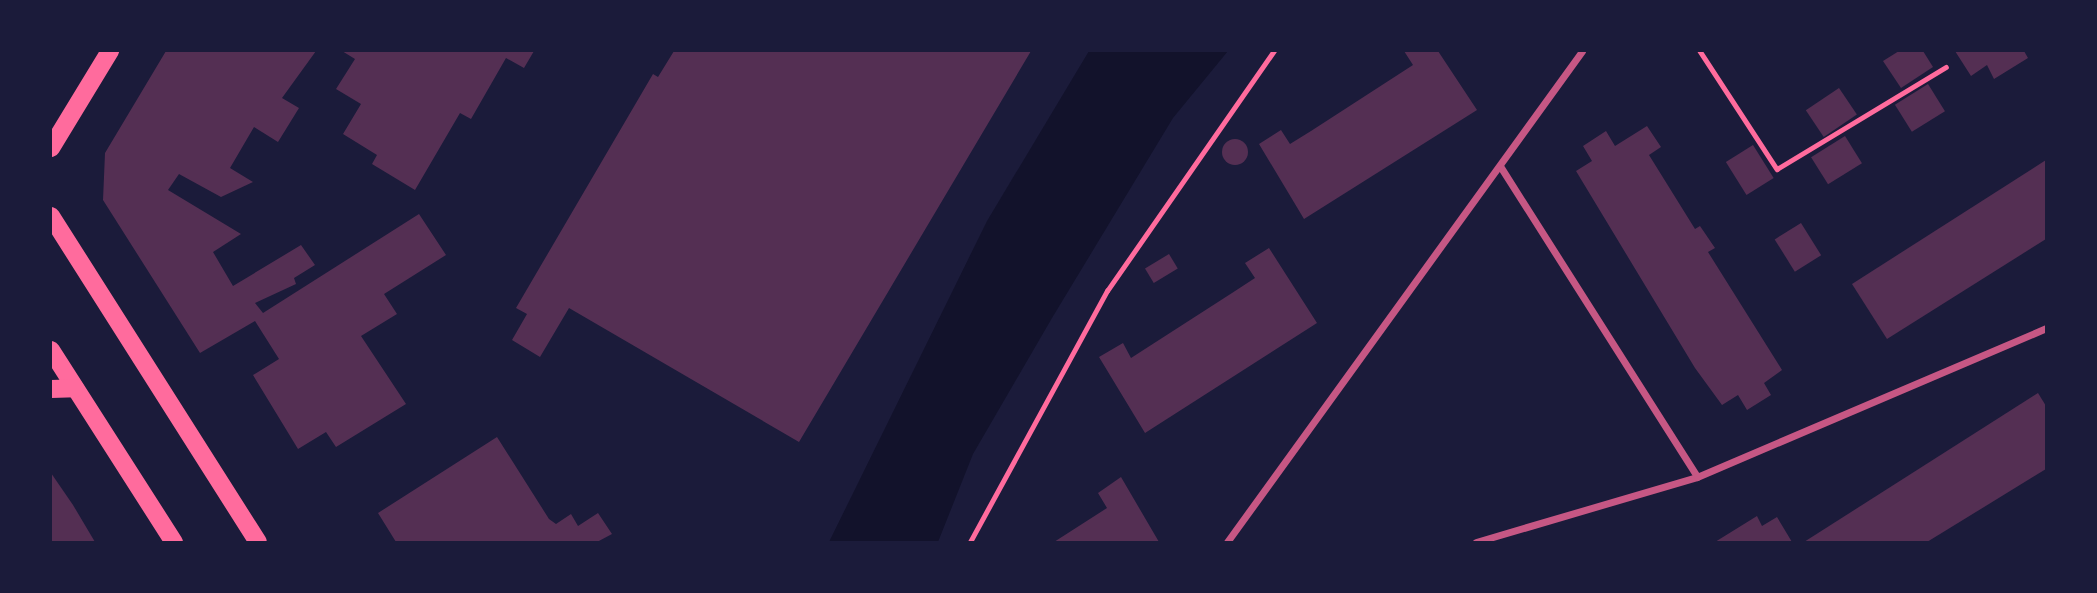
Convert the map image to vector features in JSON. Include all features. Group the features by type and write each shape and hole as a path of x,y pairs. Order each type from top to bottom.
{"main road":[{"path":"51,148 110,51"},
{"path":"51,216 258,542"},
{"path":"51,350 174,542"},
{"path":"51,390 75,388"}],"street":[{"path":"1227,542 1582,51"},
{"path":"1500,166 1696,477"},
{"path":"1476,542 1696,477 2046,328"}],"path":[{"path":"970,542 1107,291 1274,51"},
{"path":"1700,51 1777,169 1946,67"}],"shaded area":[{"path":"1089,51 1228,51 1173,118 1052,318 973,454 938,542 829,542 987,221"}],"building":[{"path":"166,51 316,51 282,98 299,108 278,142 254,127 230,168 253,182 221,197 179,174 168,190 241,234 213,252 233,286 301,245 315,265 294,278 296,284 255,303 263,313 419,214 446,255 384,294 397,314 361,336 406,404 336,447 326,432 298,449 253,375 279,359 255,321 200,353 103,200 105,153"},
{"path":"342,51 534,51 524,68 506,58 471,119 460,113 415,190 372,164 377,155 343,134 361,104 336,89 355,59"},
{"path":"674,51 1031,51 799,442 569,308 540,357 512,340 527,314 516,308 653,74 658,77"},
{"path":"1404,51 1438,51 1477,110 1304,219 1259,144 1281,130 1290,144 1311,131 1413,65"},
{"path":"1899,51 1923,51 1933,67 1901,88 1883,61"},
{"path":"1955,51 2024,51 2028,58 1994,79 1987,65 1971,76"},
{"path":"1928,84 1945,111 1912,132 1895,105"},
{"path":"1839,88 1857,115 1824,137 1806,110"},
{"path":"1647,126 1661,147 1649,155 1695,229 1700,226 1715,248 1708,252 1782,370 1764,383 1771,395 1747,410 1738,395 1722,405 1695,368 1576,171 1592,161 1583,146 1606,131 1615,146"},
{"path":"1845,136 1862,163 1828,184 1811,157"},
{"path":"1235,139 1244,143 1248,152 1244,161 1235,165 1226,161 1222,152 1226,143"},
{"path":"1753,145 1774,178 1747,195 1726,162"},
{"path":"2046,160 2046,239 1887,339 1852,284"},
{"path":"1801,223 1821,255 1795,272 1775,239"},
{"path":"1269,248 1317,323 1145,433 1099,357 1123,343 1131,358 1255,278 1245,263"},
{"path":"1169,254 1178,269 1154,283 1145,268"},
{"path":"2038,393 2046,406 2046,469 1927,542 1804,542"},
{"path":"497,437 549,519 556,524 571,514 578,526 598,513 612,534 597,542 396,542 378,513"},
{"path":"51,473 73,505 95,542 51,542"},
{"path":"1121,477 1159,542 1054,542 1107,508 1098,493"},
{"path":"1757,516 1762,526 1777,517 1792,542 1715,542"}]}
